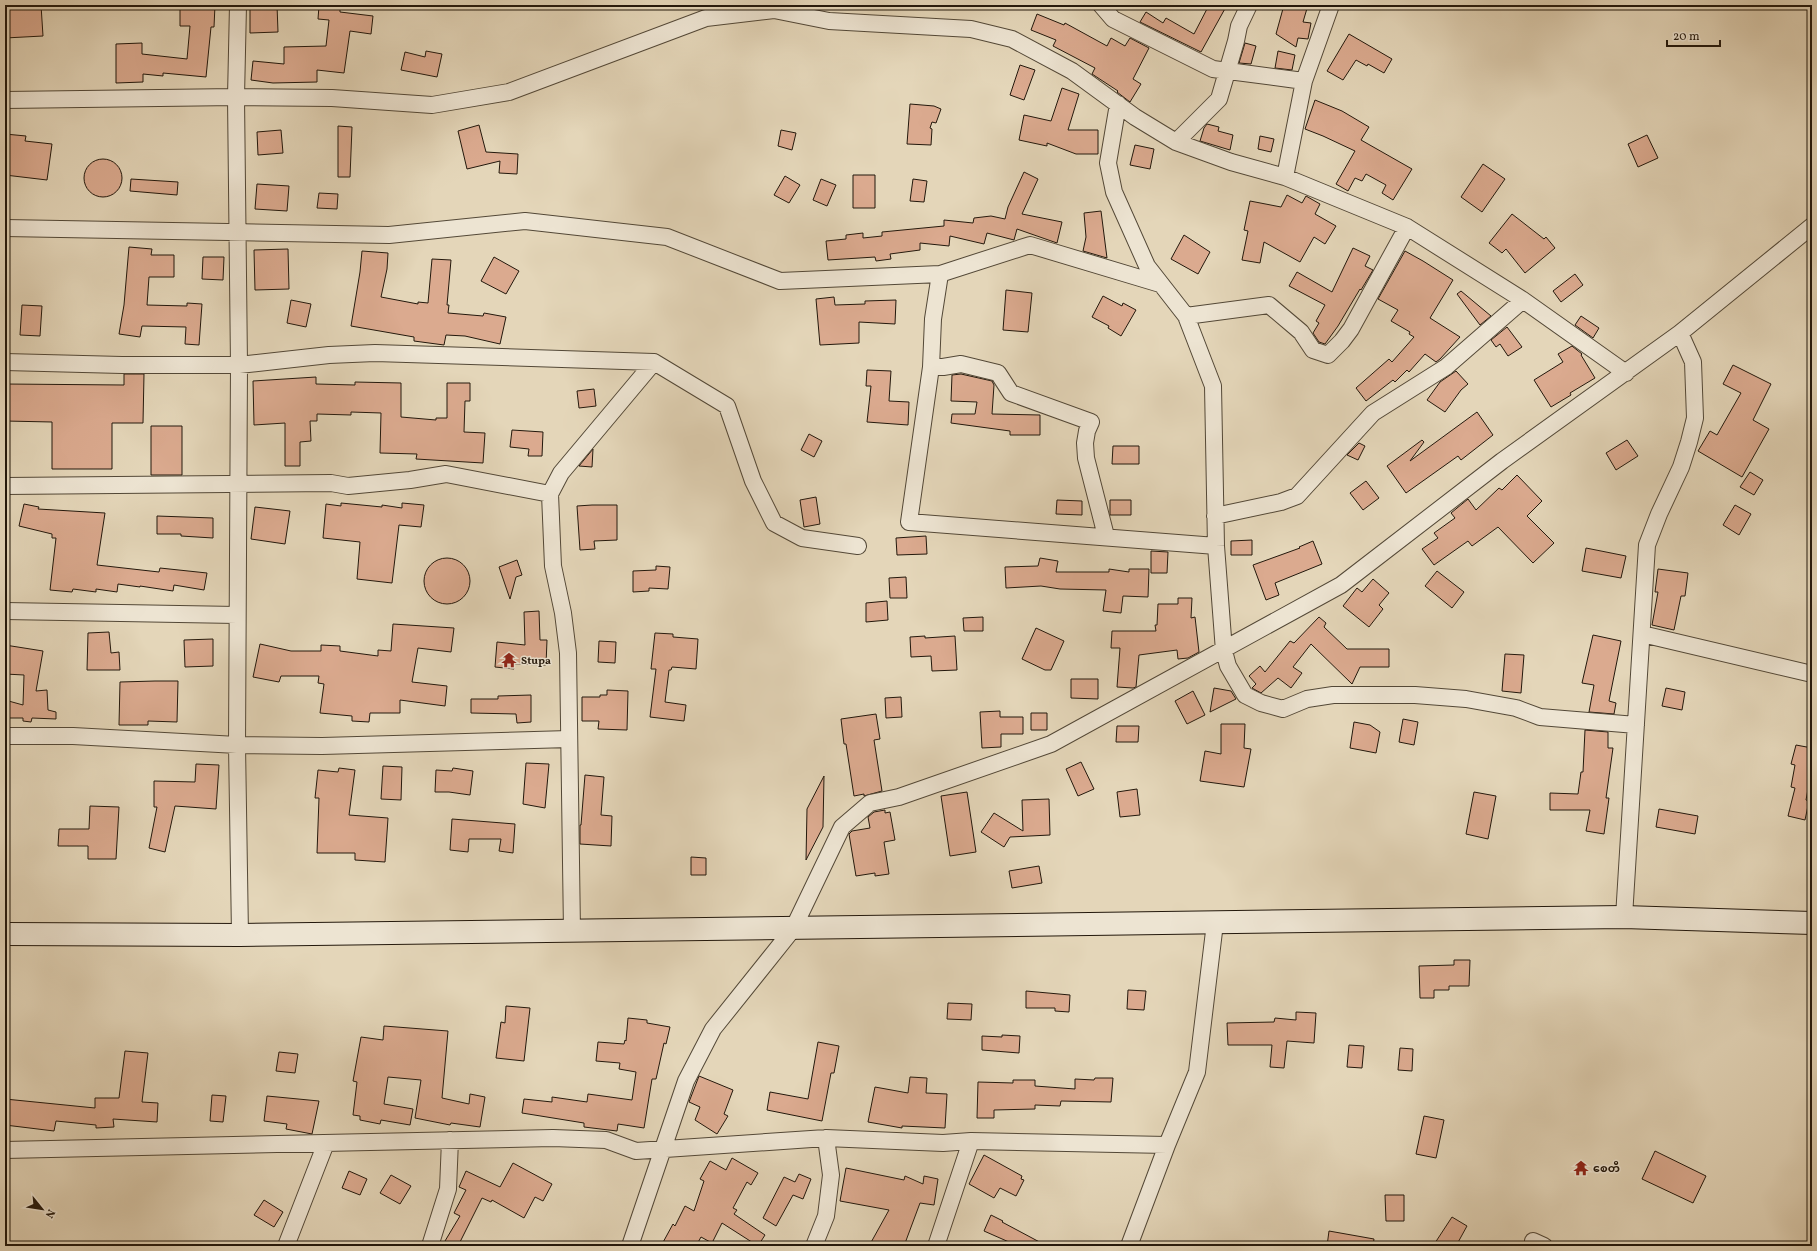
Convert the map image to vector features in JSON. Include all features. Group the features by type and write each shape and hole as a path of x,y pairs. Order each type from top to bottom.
{"main road":[{"path":"5,934 240,935 572,932 1624,917 1812,923"}],"street":[{"path":"238,5 236,97 239,365 237,484 237,745 240,935"},
{"path":"1101,5 1113,19 1213,69 1226,72 1304,81"},
{"path":"1176,142 1219,99 1236,41 1236,33 1249,5"},
{"path":"1285,177 1304,81 1330,5"},
{"path":"5,100 236,97 332,98 432,105 509,92 706,18 774,10 829,21 971,29 1012,39 1072,71 1118,104 1176,142 1231,162 1285,177 1407,227 1523,300 1626,373"},
{"path":"1118,104 1108,163 1114,192 1146,266 1186,316 1213,386 1216,546 1224,651 1228,666 1245,695 1261,703 1283,709 1307,700 1333,695 1415,695 1466,699 1502,705 1516,708 1540,717 1636,725"},
{"path":"5,228 389,235 525,221 667,237 780,281 940,274 1030,245 1160,284"},
{"path":"630,1246 686,1081 713,1029 793,929 842,827 870,802 899,797 1051,744 1341,586 1502,461 1680,333 1812,226"},
{"path":"1186,316 1269,306 1301,332 1313,350 1328,355 1342,341 1351,329 1407,227"},
{"path":"940,274 933,319 930,367 909,522 997,530 1106,536 1216,546"},
{"path":"1215,516 1281,502 1297,496 1373,413 1446,366 1523,300"},
{"path":"1624,917 1647,545 1659,514 1681,467 1695,418 1693,362 1680,333"},
{"path":"5,362 239,365 329,355 375,353 654,362 727,406 753,481 774,523 802,538 858,546"},
{"path":"572,932 568,653 564,613 553,566 550,494 561,473 654,362"},
{"path":"930,367 943,368 961,364 998,372 1011,393 1091,422 1087,431 1085,443 1086,458 1106,536"},
{"path":"5,486 331,483 348,486 410,480 446,474 550,494"},
{"path":"5,611 237,614"},
{"path":"1642,634 1812,674"},
{"path":"5,736 73,736 237,745 322,746 570,739"},
{"path":"1129,1246 1167,1145 1197,1072 1215,923"},
{"path":"5,1150 553,1138 606,1140 636,1151 826,1138 943,1143 971,1141 1167,1145"},
{"path":"814,1246 826,1216 831,1175 826,1138"},
{"path":"430,1246 448,1189 450,1140"},
{"path":"936,1246 971,1141"},
{"path":"286,1246 326,1143"}],"building":[{"path":"5,5 41,5 43,36 5,38"},
{"path":"180,5 215,5 214,27 211,27 206,77 163,73 163,76 143,74 143,82 116,83 116,44 142,43 142,54 187,59 190,26 180,26"},
{"path":"250,5 277,5 278,32 250,33"},
{"path":"1209,5 1227,5 1201,52 1140,22 1146,12 1163,23 1166,18 1194,34"},
{"path":"1284,5 1308,5 1303,22 1311,23 1308,39 1298,38 1296,47 1276,34"},
{"path":"319,6 340,8 340,12 373,16 371,34 350,31 344,73 317,70 317,82 273,83 251,80 253,61 284,64 284,47 326,46 329,20 318,19"},
{"path":"1037,14 1064,25 1065,23 1107,46 1111,38 1125,46 1130,38 1149,48 1133,79 1141,84 1130,102 1117,92 1118,91 1092,74 1095,68 1053,46 1056,40 1031,30"},
{"path":"1349,34 1392,59 1384,73 1368,64 1367,66 1356,60 1343,80 1327,71"},
{"path":"1245,43 1256,46 1251,64 1239,63"},
{"path":"426,51 442,54 437,77 401,70 405,52 425,57"},
{"path":"1278,51 1295,55 1292,70 1275,68"},
{"path":"1020,65 1035,70 1024,100 1010,95"},
{"path":"1062,88 1079,94 1068,130 1098,130 1098,154 1076,154 1047,143 1047,146 1019,140 1024,115 1051,121"},
{"path":"1315,100 1342,111 1369,127 1361,140 1412,169 1393,200 1382,193 1386,185 1366,174 1362,181 1355,178 1348,191 1336,184 1355,151 1305,129"},
{"path":"910,104 934,106 941,109 936,123 932,122 930,128 932,129 931,145 907,144"},
{"path":"1207,124 1219,127 1218,131 1233,135 1230,150 1200,141 1204,128"},
{"path":"479,125 486,152 518,154 517,174 499,173 500,161 467,169 458,131"},
{"path":"338,126 352,127 350,177 338,177"},
{"path":"281,130 283,153 258,155 257,132"},
{"path":"781,130 796,133 792,150 778,146"},
{"path":"5,134 26,136 25,141 52,144 47,180 5,175"},
{"path":"1647,135 1658,158 1638,167 1628,144"},
{"path":"1260,136 1274,139 1271,152 1258,149"},
{"path":"1135,145 1154,149 1150,169 1130,165"},
{"path":"99,159 107,159 117,164 121,171 121,185 117,192 107,197 99,197 89,192 87,189 84,182 84,174 89,164 92,162"},
{"path":"1483,164 1505,179 1482,212 1461,197"},
{"path":"1024,172 1038,179 1022,214 1062,222 1057,243 1017,229 1014,240 987,233 984,244 950,236 949,246 920,243 920,250 890,254 891,259 876,261 875,257 828,260 826,241 846,239 846,235 863,233 863,238 882,236 882,232 944,226 944,220 973,223 974,218 991,216 1005,219 1008,207"},
{"path":"853,175 875,175 875,208 853,208"},
{"path":"785,176 800,185 789,203 774,195"},
{"path":"131,179 178,182 177,195 130,191"},
{"path":"821,179 836,185 827,206 813,200"},
{"path":"913,179 927,181 924,202 910,201"},
{"path":"257,184 289,186 287,211 255,209"},
{"path":"319,193 338,194 337,209 317,208"},
{"path":"1287,195 1302,203 1306,196 1320,204 1315,214 1336,226 1325,244 1314,237 1300,262 1264,242 1260,263 1242,260 1248,231 1244,230 1250,201 1281,207"},
{"path":"1101,211 1107,258 1083,251 1086,237 1084,213"},
{"path":"1512,214 1544,239 1546,237 1555,248 1525,273 1506,249 1502,253 1489,243"},
{"path":"1184,235 1210,252 1198,274 1171,259"},
{"path":"129,247 152,249 151,255 174,255 174,277 149,277 147,305 187,306 187,303 202,304 199,345 185,344 186,327 142,326 140,337 119,334 124,305"},
{"path":"1353,248 1370,256 1365,266 1373,270 1325,344 1319,342 1313,333 1319,323 1316,321 1325,305 1289,286 1297,272 1332,292"},
{"path":"288,249 289,289 255,290 254,250"},
{"path":"362,251 388,253 387,269 381,297 418,304 418,302 428,303 432,259 451,260 447,305 449,305 448,313 483,316 484,313 506,317 500,344 465,336 446,335 444,345 414,341 414,337 351,326"},
{"path":"1405,251 1453,280 1430,318 1460,337 1436,362 1425,354 1409,372 1407,370 1395,382 1393,380 1366,401 1356,388 1389,359 1392,362 1414,337 1409,334 1410,332 1391,321 1398,310 1378,299"},
{"path":"203,257 224,257 223,280 202,279"},
{"path":"494,257 519,271 506,294 481,281"},
{"path":"1575,274 1583,285 1561,302 1553,291"},
{"path":"1006,290 1032,293 1028,332 1003,330"},
{"path":"1461,291 1491,316 1480,325 1457,294"},
{"path":"1103,296 1122,306 1123,303 1136,310 1121,336 1108,328 1109,326 1092,317"},
{"path":"834,297 835,305 865,304 865,301 896,300 895,324 859,322 859,343 820,345 816,299"},
{"path":"291,300 311,304 306,327 287,323"},
{"path":"22,305 42,306 40,336 20,335"},
{"path":"1581,316 1599,328 1593,338 1575,325"},
{"path":"1507,327 1522,347 1508,356 1500,344 1496,347 1491,340"},
{"path":"1572,346 1582,354 1581,355 1595,378 1570,393 1571,395 1551,407 1534,380 1563,362 1558,354"},
{"path":"1733,365 1771,384 1753,420 1769,429 1742,477 1698,451 1710,431 1717,435 1741,393 1723,384"},
{"path":"867,370 891,371 889,401 909,402 908,425 867,422 871,386 866,386"},
{"path":"1456,371 1468,384 1461,390 1445,412 1427,400 1440,382"},
{"path":"124,374 144,374 143,423 112,423 112,469 52,469 52,422 5,421 5,384 124,385"},
{"path":"961,374 992,381 994,385 992,414 1040,415 1040,435 1010,435 1010,431 951,423 952,414 975,414 977,402 951,401 952,375"},
{"path":"316,377 316,384 355,385 355,382 401,383 401,417 436,420 436,418 447,418 447,383 470,383 470,401 465,401 464,432 485,433 483,463 416,459 417,454 380,453 381,413 351,412 351,415 317,414 317,421 310,421 311,441 300,442 300,466 285,466 285,423 254,425 253,381"},
{"path":"594,389 596,406 579,408 577,391"},
{"path":"1477,412 1493,435 1461,460 1458,456 1406,493 1387,466 1422,440 1424,442 1410,461"},
{"path":"151,426 182,426 182,475 151,475"},
{"path":"512,430 543,432 542,456 528,456 529,449 510,447"},
{"path":"809,434 822,441 814,457 801,450"},
{"path":"1627,440 1638,456 1616,470 1606,453"},
{"path":"1359,443 1365,446 1358,460 1347,455"},
{"path":"1113,446 1139,446 1139,464 1112,464"},
{"path":"593,449 592,467 579,466"},
{"path":"1750,472 1763,480 1754,495 1740,487"},
{"path":"1517,475 1542,501 1527,516 1554,543 1533,563 1498,527 1472,546 1468,541 1434,565 1422,549 1438,538 1434,533 1455,518 1451,513 1468,499 1476,510 1499,488 1502,490"},
{"path":"1366,481 1379,498 1363,510 1350,493"},
{"path":"816,497 820,524 804,527 800,500"},
{"path":"1057,500 1082,501 1082,515 1056,514"},
{"path":"1110,500 1131,500 1131,515 1110,515"},
{"path":"341,503 382,507 382,505 402,508 402,503 424,505 421,527 399,525 392,583 357,579 360,542 323,538 326,504 341,506"},
{"path":"24,504 39,507 38,509 105,513 97,565 159,572 160,568 207,573 204,590 174,585 173,591 118,584 117,592 96,589 96,592 73,589 72,592 50,590 56,538 52,538 52,534 19,526"},
{"path":"617,505 617,540 594,541 595,549 580,550 577,506"},
{"path":"1735,505 1751,514 1739,535 1723,525"},
{"path":"255,507 290,511 285,544 251,539"},
{"path":"157,516 213,518 213,538 181,536 181,534 157,534"},
{"path":"926,536 927,554 897,555 896,538"},
{"path":"1252,540 1252,555 1231,555 1231,541"},
{"path":"1313,541 1322,564 1275,583 1279,595 1266,600 1253,565 1300,548 1299,547"},
{"path":"1586,548 1626,556 1621,578 1582,571"},
{"path":"1151,551 1168,552 1167,573 1151,573"},
{"path":"447,558 460,562 466,568 470,581 466,594 460,600 447,604 434,600 428,594 424,581 428,568 434,562"},
{"path":"1040,558 1058,561 1056,572 1109,572 1109,569 1129,572 1129,569 1149,569 1148,597 1123,596 1121,613 1103,611 1106,590 1060,589 1041,586 1006,588 1005,567 1038,566"},
{"path":"517,560 522,575 516,577 510,599 499,567"},
{"path":"656,566 670,567 668,589 649,588 649,591 633,592 633,571 656,570"},
{"path":"1658,569 1688,573 1685,596 1681,596 1674,630 1652,625 1658,592 1655,592"},
{"path":"1437,571 1464,592 1452,608 1425,586"},
{"path":"906,577 907,598 890,598 889,578"},
{"path":"1373,579 1389,593 1379,605 1383,609 1369,627 1343,606 1357,588 1362,592"},
{"path":"1178,598 1192,598 1191,618 1195,617 1199,652 1188,658 1178,659 1177,650 1139,655 1136,687 1117,687 1120,648 1111,648 1112,631 1156,631 1155,625 1157,625 1158,604 1178,604"},
{"path":"887,601 888,620 866,622 866,603"},
{"path":"539,611 540,640 547,640 546,665 514,664 514,669 495,667 497,642 525,645 524,612"},
{"path":"983,617 983,631 964,631 963,618"},
{"path":"1319,617 1326,623 1324,627 1347,649 1389,649 1389,667 1360,667 1352,684 1311,644 1293,667 1302,673 1291,688 1278,678 1261,693 1252,688 1256,684 1249,676 1260,666 1265,672 1290,641 1294,643"},
{"path":"393,624 454,628 451,652 418,648 412,682 447,686 445,706 400,700 400,713 370,713 369,722 352,721 352,716 320,713 324,684 318,683 319,676 281,676 279,682 253,677 260,644 291,651 321,651 321,645 340,646 340,651 378,656 378,650 391,651"},
{"path":"1036,628 1064,641 1051,670 1045,670 1022,659"},
{"path":"109,632 111,653 119,652 120,670 87,670 88,633"},
{"path":"655,633 673,634 673,637 698,639 696,669 672,667 671,670 669,670 665,702 686,705 684,721 650,717 656,669 651,669"},
{"path":"1593,635 1621,641 1609,701 1616,703 1614,714 1589,712 1594,685 1582,683"},
{"path":"925,636 925,638 955,636 957,670 932,671 931,656 911,657 910,637"},
{"path":"213,639 213,666 185,667 184,640"},
{"path":"599,641 616,642 615,663 598,662"},
{"path":"5,645 43,651 36,691 47,690 48,710 56,712 56,719 32,718 31,722 23,721 23,718 5,718 5,700 23,705 24,675 5,674"},
{"path":"1505,654 1524,655 1521,693 1502,691"},
{"path":"1071,679 1098,679 1098,699 1071,698"},
{"path":"178,681 177,722 148,721 148,725 119,725 120,682"},
{"path":"1214,688 1231,691 1236,699 1210,712"},
{"path":"1666,688 1685,692 1682,710 1662,706"},
{"path":"607,690 628,691 627,730 598,729 599,721 582,721 582,697 600,697 600,695 607,695"},
{"path":"1193,691 1205,715 1187,724 1175,701"},
{"path":"531,695 531,722 517,723 516,714 471,713 471,699 498,699 498,696"},
{"path":"901,697 902,717 886,718 885,698"},
{"path":"1000,711 1000,717 1023,717 1023,734 1001,734 1001,747 982,748 980,712"},
{"path":"1031,713 1047,713 1047,730 1031,730"},
{"path":"876,714 880,739 874,740 882,791 864,796 864,794 854,796 846,744 844,744 841,719"},
{"path":"1403,719 1418,722 1414,745 1399,742"},
{"path":"1354,722 1370,725 1380,732 1376,753 1350,748"},
{"path":"1221,724 1245,724 1244,748 1251,749 1244,787 1200,781 1205,751 1221,754"},
{"path":"1117,726 1139,726 1138,742 1116,742"},
{"path":"1585,730 1608,732 1608,748 1613,748 1606,798 1609,798 1604,834 1586,831 1590,810 1550,810 1550,793 1578,794 1581,772 1583,772"},
{"path":"1796,745 1812,748 1808,772 1811,773 1806,800 1809,801 1805,820 1788,816 1795,788 1791,787 1795,765 1791,764"},
{"path":"1081,762 1094,789 1078,796 1066,769"},
{"path":"526,763 549,764 545,808 523,804"},
{"path":"196,764 219,765 216,809 175,806 165,852 149,848 157,807 154,807 154,781 195,782"},
{"path":"383,766 402,767 401,800 381,799"},
{"path":"339,768 355,770 349,815 388,818 385,862 355,860 355,853 317,853 319,798 315,798 318,770 338,772"},
{"path":"453,768 473,771 470,795 435,792 436,770 452,771"},
{"path":"585,775 604,777 601,815 612,816 611,846 580,844 580,825"},
{"path":"824,776 823,827 806,860 807,809"},
{"path":"1137,789 1140,815 1120,817 1117,792"},
{"path":"967,792 976,852 950,856 941,796"},
{"path":"1474,792 1496,796 1488,839 1466,834"},
{"path":"1049,799 1050,835 1010,837 1004,847 981,832 994,813 1023,831 1022,800"},
{"path":"90,806 119,807 116,859 88,859 88,846 58,846 59,829 89,829"},
{"path":"1659,809 1698,816 1695,834 1656,827"},
{"path":"885,810 885,813 890,812 895,840 884,842 889,874 875,876 875,873 856,876 849,834 852,831 870,828 868,817 874,812"},
{"path":"452,819 515,824 513,853 499,851 501,839 469,839 468,852 450,850"},
{"path":"691,857 706,858 706,875 691,875"},
{"path":"1039,866 1042,883 1012,888 1009,871"},
{"path":"1454,960 1470,960 1469,986 1449,986 1449,990 1434,990 1434,998 1420,998 1419,966 1454,965"},
{"path":"1128,990 1146,991 1144,1010 1127,1009"},
{"path":"1026,991 1070,995 1069,1012 1055,1011 1055,1008 1026,1008"},
{"path":"948,1003 972,1004 971,1020 947,1019"},
{"path":"506,1006 530,1008 524,1061 496,1058 501,1022 505,1023"},
{"path":"1296,1012 1316,1013 1314,1043 1287,1041 1284,1068 1270,1067 1272,1045 1228,1045 1227,1023 1274,1022 1275,1018 1296,1020"},
{"path":"628,1018 647,1020 647,1023 670,1027 666,1044 664,1043 656,1079 652,1079 644,1128 618,1124 617,1131 584,1127 584,1123 522,1113 524,1099 552,1102 552,1097 587,1102 588,1094 632,1100 636,1072 619,1069 620,1063 596,1061 598,1042 624,1044 625,1040 626,1041"},
{"path":"384,1026 448,1031 442,1098 469,1104 470,1094 485,1097 480,1127 451,1123 450,1125 415,1118 421,1080 388,1077 384,1104 413,1109 410,1125 381,1120 380,1124 360,1120 360,1116 353,1115 357,1082 353,1081 361,1037 383,1040"},
{"path":"1002,1035 1020,1036 1019,1053 982,1050 982,1036 1002,1037"},
{"path":"818,1042 839,1046 834,1073 831,1073 822,1121 767,1110 770,1092 808,1099"},
{"path":"1349,1045 1364,1046 1362,1068 1347,1067"},
{"path":"1400,1048 1413,1049 1412,1071 1398,1070"},
{"path":"125,1051 148,1053 142,1102 158,1103 157,1122 113,1119 114,1127 96,1128 96,1125 56,1121 54,1131 5,1125 5,1099 95,1108 95,1098 119,1098"},
{"path":"279,1052 298,1054 295,1073 276,1071"},
{"path":"699,1076 733,1090 724,1114 728,1116 717,1134 695,1120 700,1107 689,1102"},
{"path":"910,1077 927,1078 926,1093 947,1094 945,1128 902,1126 902,1128 868,1122 875,1087 908,1093"},
{"path":"1095,1078 1113,1078 1111,1102 1061,1101 1060,1106 1035,1105 1035,1109 994,1110 994,1118 977,1118 978,1082 1013,1083 1013,1080 1035,1080 1035,1086 1075,1089 1075,1079 1094,1080"},
{"path":"212,1095 226,1096 223,1122 210,1121"},
{"path":"267,1096 319,1101 312,1134 286,1129 287,1124 264,1121"},
{"path":"1424,1116 1444,1120 1436,1158 1416,1154"},
{"path":"1655,1151 1706,1176 1693,1203 1642,1179"},
{"path":"984,1155 1022,1176 1021,1179 1024,1180 1016,1196 1000,1188 994,1198 969,1184"},
{"path":"732,1158 758,1173 751,1185 747,1182 733,1208 737,1210 734,1214 765,1235 758,1246 722,1223 712,1243 701,1237 696,1246 661,1246 673,1224 675,1226 685,1206 694,1211 704,1181 700,1179 710,1161 726,1170"},
{"path":"513,1163 552,1184 543,1201 535,1197 524,1218 492,1200 491,1202 482,1198 458,1246 442,1246 460,1216 454,1213 466,1190 459,1187 466,1171 500,1187"},
{"path":"846,1168 904,1180 905,1176 923,1184 924,1176 938,1179 934,1205 920,1203 904,1246 869,1246 889,1210 840,1201"},
{"path":"349,1171 367,1179 360,1195 342,1188"},
{"path":"799,1174 811,1179 803,1199 793,1195 776,1226 763,1218 784,1177 795,1182"},
{"path":"391,1175 411,1186 400,1204 380,1193"},
{"path":"1385,1195 1404,1195 1404,1221 1386,1221"},
{"path":"264,1200 283,1212 274,1227 254,1215"},
{"path":"991,1215 1047,1246 1018,1246 984,1231"},
{"path":"1452,1217 1467,1226 1456,1246 1433,1246"},
{"path":"1329,1231 1374,1239 1373,1246 1327,1246"}],"place":[{"name":"Stupa","path":"509,660"},
{"name":"စေတီ","path":"1581,1168"}]}
